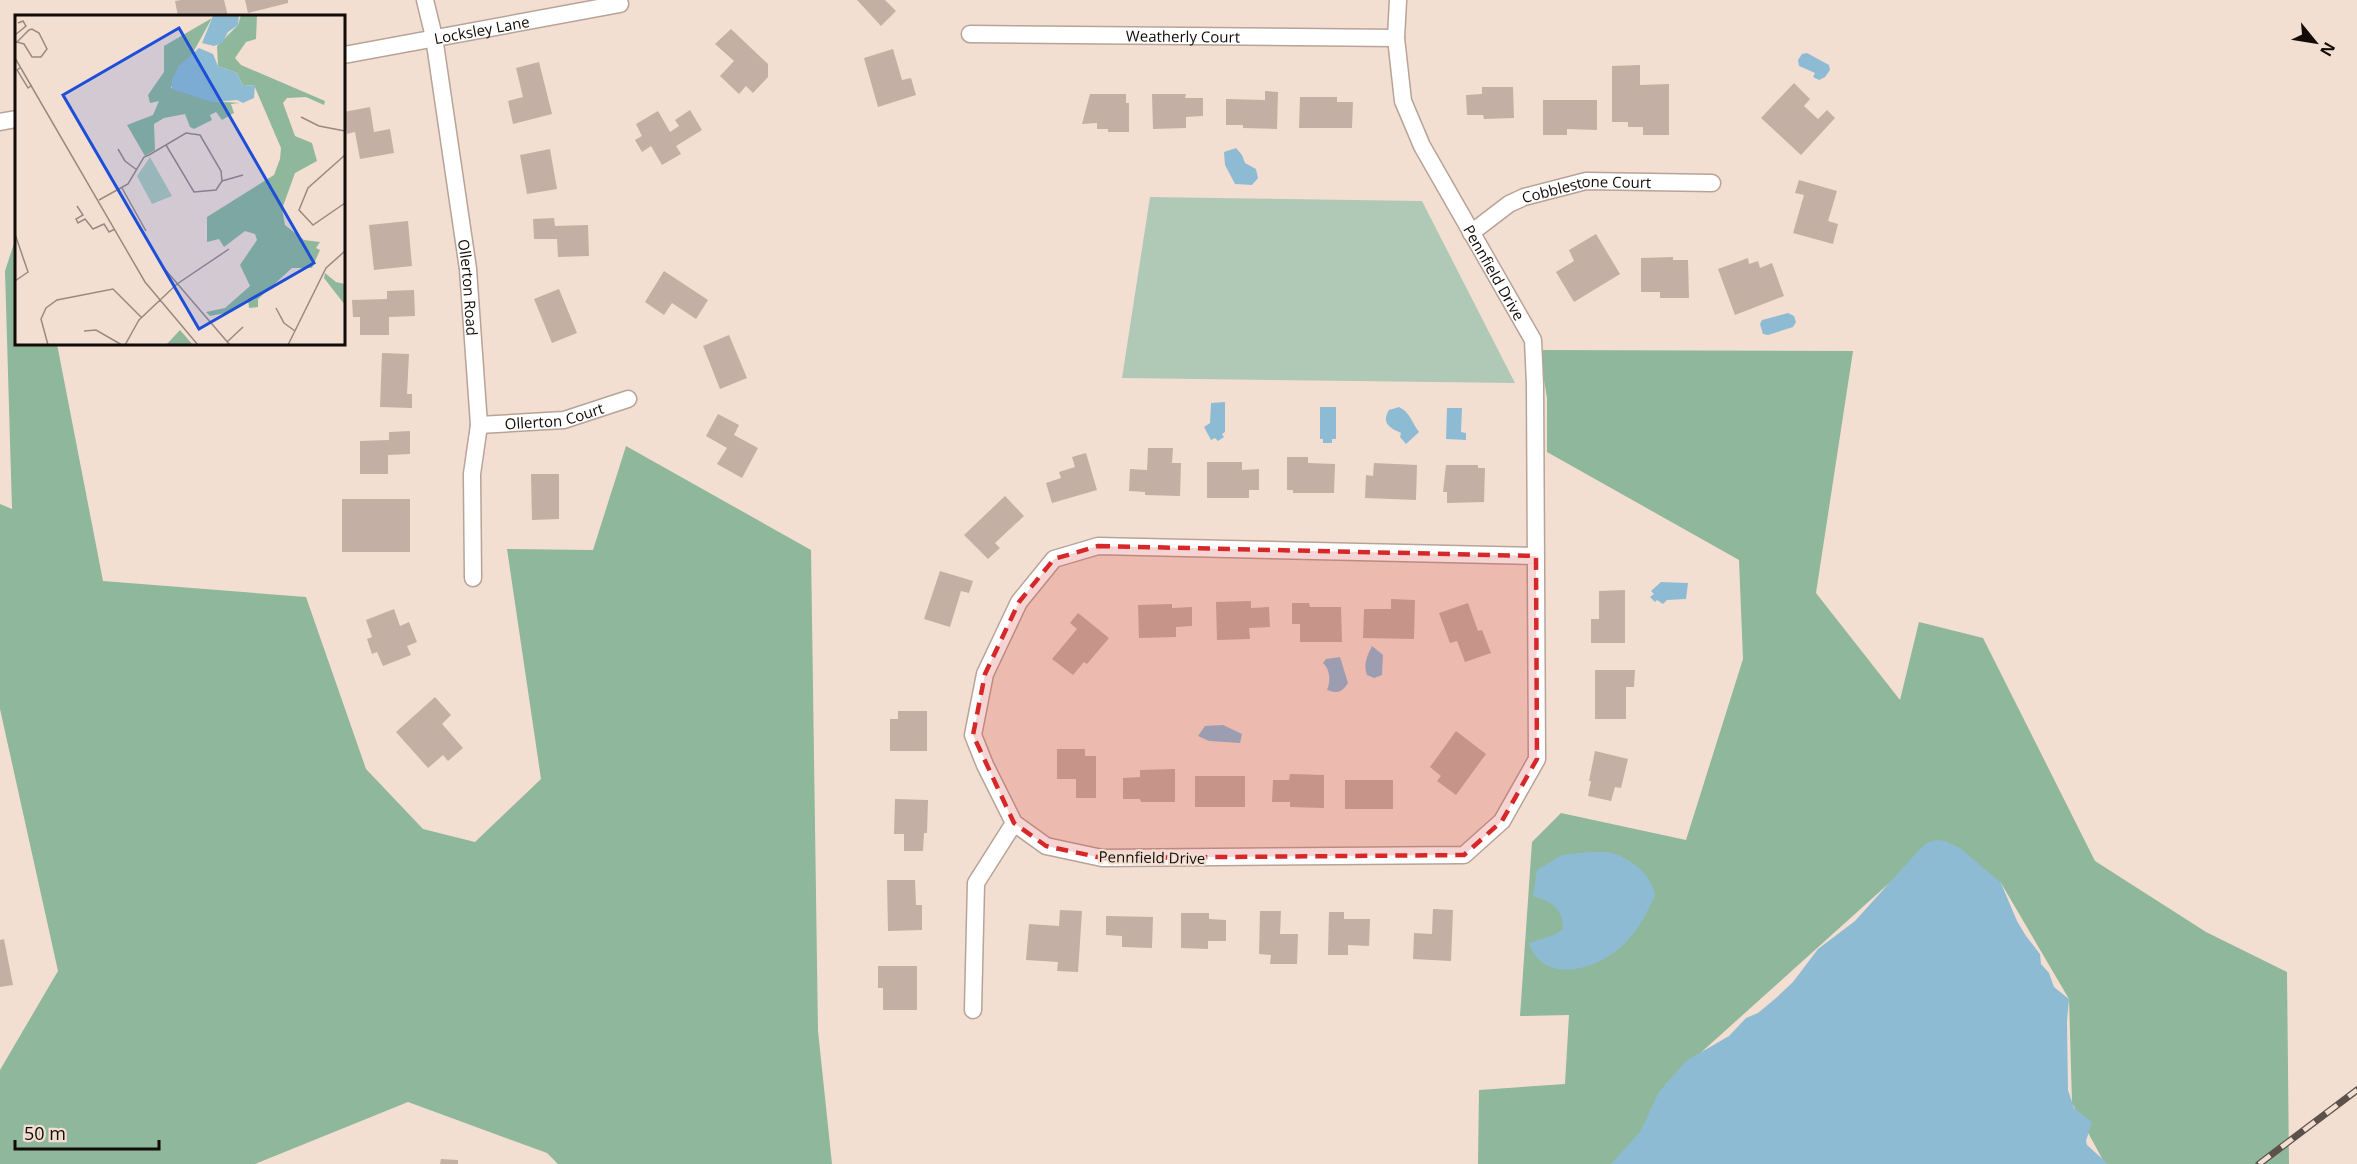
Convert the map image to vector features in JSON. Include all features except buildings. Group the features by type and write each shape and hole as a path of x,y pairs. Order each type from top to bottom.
{"street":[{"name":"Ollerton Road","path":"425,0 434,37 468,269 479,425 472,474 473,578"},
{"name":"Pennfield Drive","path":"1398,0 1396,38 1403,102 1422,147 1533,340 1535,384 1536,556 1537,759 1502,821 1464,855 1102,858 1046,846 1014,823 973,735 985,674 1019,602 1054,559 1098,546 1536,556"},
{"name":"Locksley Lane","path":"345,55 620,4"},
{"name":"Weatherly Court","path":"970,34 1396,38"},
{"path":"0,122 15,119"},
{"name":"Cobblestone Court","path":"1471,233 1509,204 1524,197 1586,181 1712,183"},
{"name":"Ollerton Court","path":"479,425 564,420 628,399"},
{"path":"973,1010 976,884 1014,823"}],"highlighted area":[{"path":"1098,546 1536,556 1537,759 1502,821 1464,855 1102,858 1046,846 1014,823 973,735 985,674 1019,602 1054,559"}],"green space":[{"path":"1150,197 1422,201 1515,383 1122,378"},
{"path":"15,240 15,345 57,345 103,581 306,597 366,769 423,829 475,842 541,779 507,549 593,550 626,446 811,550 818,1031 832,1164 558,1164 547,1153 408,1102 255,1164 0,1164 0,1070 58,971 0,709 0,504 12,509 5,271"},
{"path":"1539,350 1853,351 1816,593 1900,700 1919,622 1983,638 2095,861 2206,932 2287,972 2289,1164 2105,1164 2072,1103 2069,999 2001,883 1936,841 1666,1084 1626,1164 1478,1164 1479,1090 1565,1084 1569,1015 1520,1016 1532,842 1561,813 1686,840 1743,659 1739,560 1547,452 1547,398"}],"water":[{"path":"1807,53 1829,65 1830,70 1825,77 1819,80 1813,77 1815,73 1799,66 1798,60 1802,54"},
{"path":"1236,148 1245,163 1256,169 1258,178 1252,185 1235,184 1225,165 1224,152"},
{"path":"1788,313 1794,316 1796,322 1793,327 1768,335 1763,334 1760,324 1762,320"},
{"path":"1225,402 1225,432 1222,434 1224,437 1218,441 1215,438 1211,440 1204,427 1210,423 1211,403"},
{"path":"1320,407 1336,407 1336,439 1332,439 1332,443 1323,443 1323,439 1320,439"},
{"path":"1399,407 1408,415 1419,432 1406,444 1400,437 1401,433 1386,422 1389,410"},
{"path":"1447,408 1462,408 1461,432 1466,433 1466,440 1446,439"},
{"path":"1661,582 1688,583 1686,599 1667,600 1663,604 1657,600 1655,602 1650,597 1654,594 1651,591"},
{"path":"1372,646 1383,655 1382,675 1374,678 1367,675 1365,667"},
{"path":"1340,657 1348,683 1344,688 1334,692 1327,690 1329,675 1323,663 1326,659"},
{"path":"1223,725 1242,734 1240,743 1209,741 1198,736 1205,726"},
{"path":"1936,840 1945,841 1960,848 2001,883 2017,921 2040,954 2041,964 2049,973 2054,987 2069,999 2068,1090 2074,1108 2092,1122 2086,1141 2087,1145 2108,1164 1611,1164 1640,1132 1659,1092 1686,1061 1729,1036 1746,1018 1758,1013 1776,998 1793,982 1818,949 1855,921 1919,850 1927,843"},
{"path":"1588,852 1612,853 1626,859 1640,869 1650,881 1655,895 1637,929 1612,954 1586,966 1558,969 1546,965 1536,956 1529,943 1554,935 1563,929 1559,911 1546,901 1533,896 1537,870 1562,855"}],"railway":[{"path":"2259,1164 2357,1090"}]}
